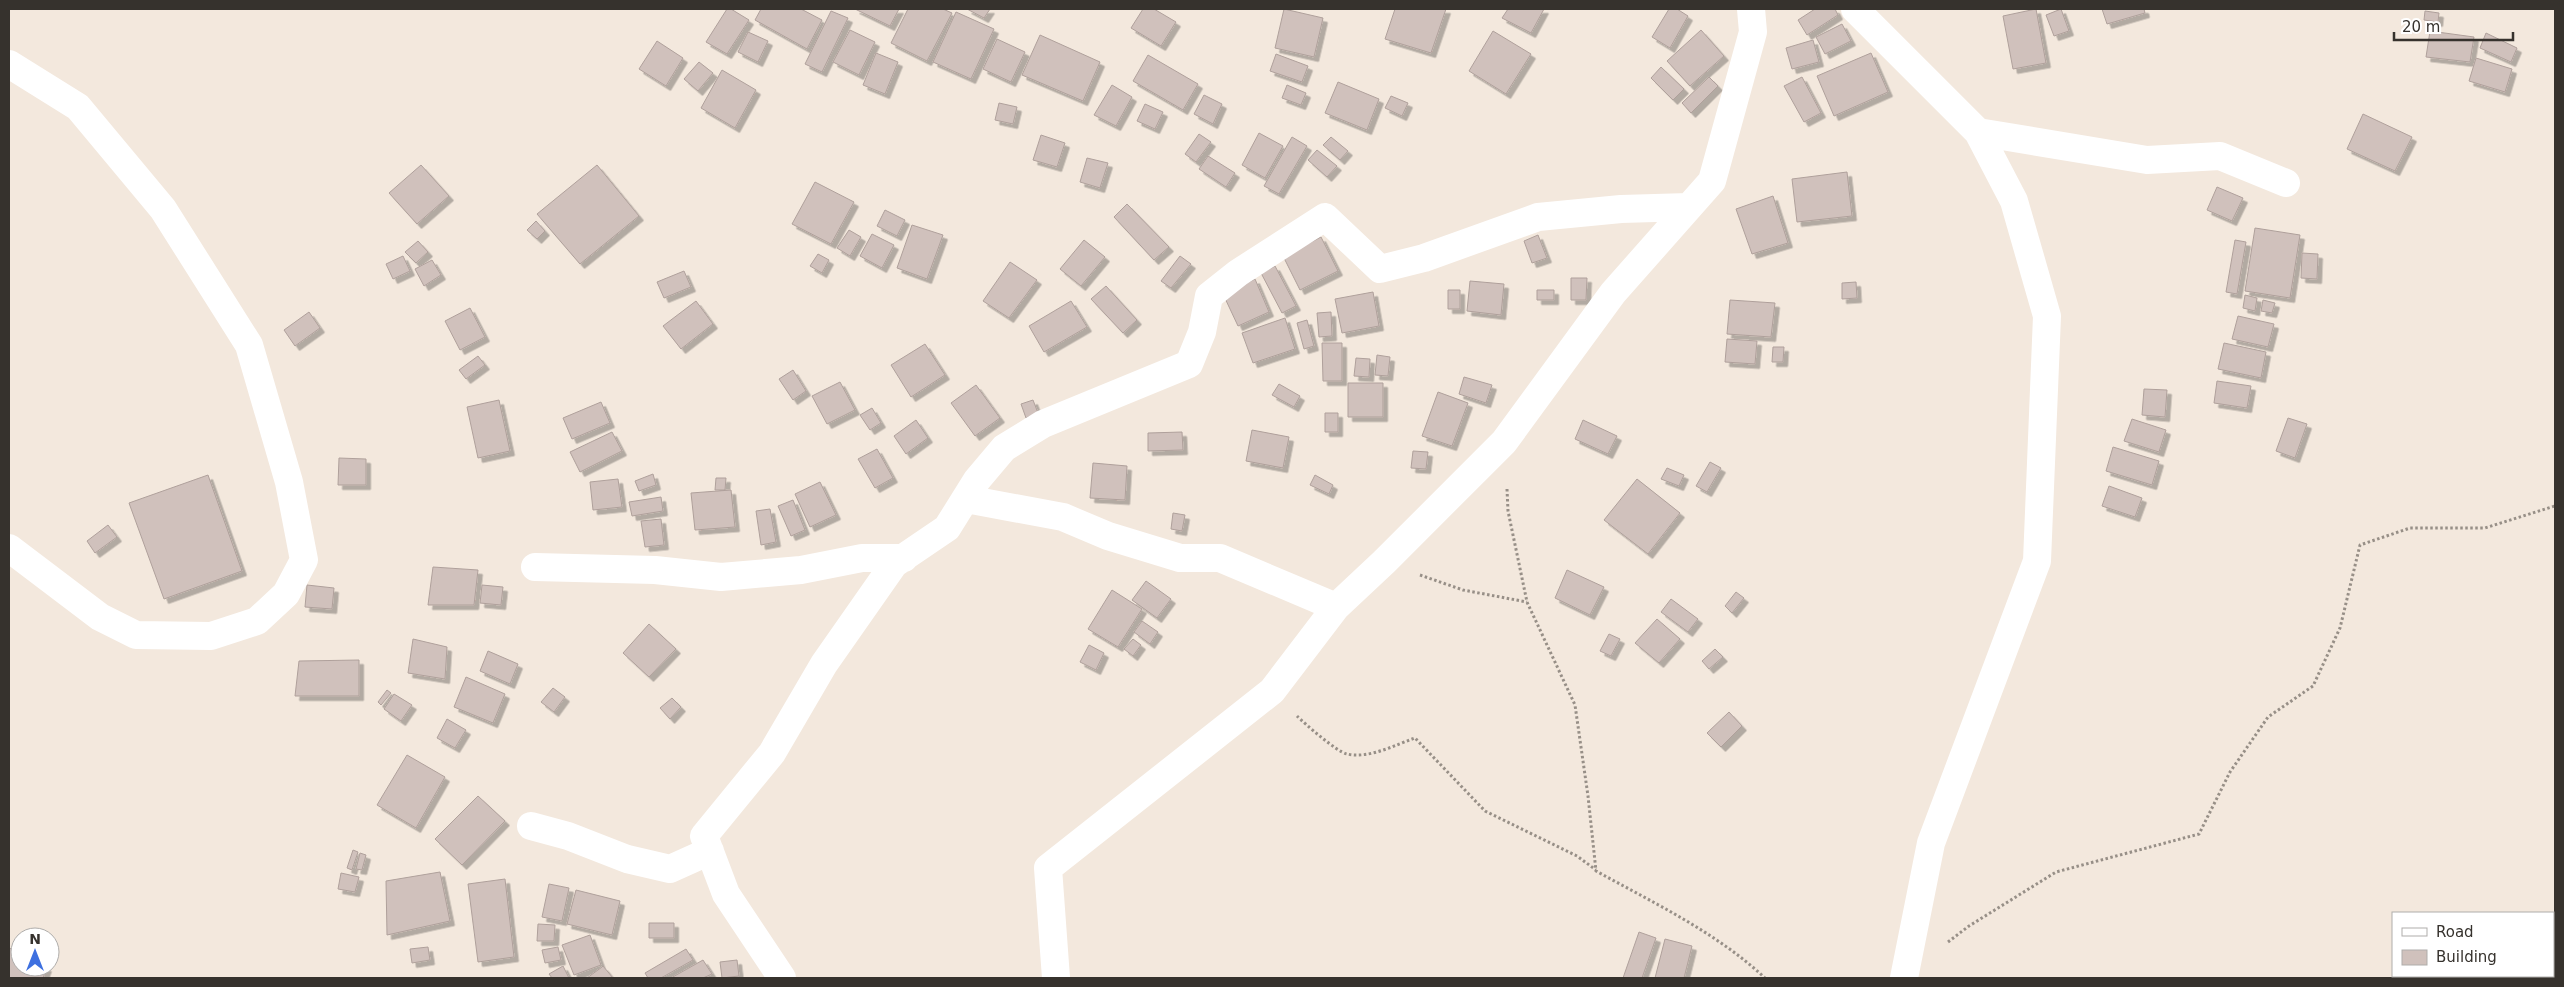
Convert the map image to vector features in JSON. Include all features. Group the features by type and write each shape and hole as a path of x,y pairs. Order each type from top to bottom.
{"street":[{"path":"1056,978 1048,868 1272,691 1336,607 1384,562 1504,442 1613,293 1712,180 1754,32 1751,9"},
{"path":"1855,9 1978,132 2014,201 2048,316 2037,561 1931,843 1904,978"},
{"path":"9,64 78,107 162,209 249,345 290,482 304,560 286,594 257,621 211,636 136,635 100,617 9,548"},
{"path":"1978,132 2148,160 2220,156 2286,182"},
{"path":"782,978 726,894 704,836 772,752 824,664 894,564 947,528 977,480 1004,448 1043,424 1188,364 1202,332 1209,296 1238,273 1325,216 1380,269 1424,258 1538,216 1621,209 1689,207"},
{"path":"966,499 1063,517 1108,536 1180,558 1220,558 1336,607"},
{"path":"536,567 655,570 721,577 801,570 862,558 904,558"},
{"path":"531,826 568,836 627,859 670,869 710,851"}],"path":[{"path":"1504,442 1508,511 1527,602 1575,705 1596,871"},
{"path":"1904,978 1969,926 2056,872 2199,834 2230,772 2268,717 2313,686 2340,628 2360,545 2410,528 2485,528 2555,506"},
{"path":"1384,562 1463,590 1527,602"},
{"path":"1272,691 1308,727 1346,754 1373,752 1416,738 1485,811 1577,856 1596,871 1744,958 1765,978"}],"building":[{"path":"727,9 731,9 749,20 727,54 706,42"},
{"path":"761,9 801,9 822,20 807,49 755,20"},
{"path":"855,9 899,9 890,26"},
{"path":"908,9 943,9 952,13 927,61 891,43"},
{"path":"967,9 990,9 984,18"},
{"path":"1143,9 1154,9 1176,22 1161,46 1131,28"},
{"path":"1284,9 1323,18 1314,57 1275,48"},
{"path":"1395,9 1446,9 1431,53 1385,39"},
{"path":"1508,9 1544,9 1531,33 1502,18"},
{"path":"1669,9 1677,9 1688,16 1670,48 1652,37"},
{"path":"1815,9 1835,9 1838,15 1807,35 1798,20"},
{"path":"2036,9 2046,63 2013,69 2003,16"},
{"path":"2061,9 2069,31 2054,36 2046,15"},
{"path":"2102,9 2144,9 2145,13 2107,24"},
{"path":"831,11 848,18 822,72 805,64"},
{"path":"2425,11 2439,13 2438,22 2424,20"},
{"path":"956,12 994,29 971,79 933,62"},
{"path":"1842,24 1851,41 1825,54 1816,37"},
{"path":"850,30 875,42 859,75 833,62"},
{"path":"1701,30 1724,56 1690,86 1667,61"},
{"path":"1493,31 1531,54 1506,94 1469,71"},
{"path":"2430,31 2474,37 2470,62 2426,57"},
{"path":"748,32 768,41 758,62 738,52"},
{"path":"2486,33 2517,48 2511,62 2480,48"},
{"path":"1040,35 1100,62 1083,101 1022,75"},
{"path":"997,39 1025,52 1011,82 983,69"},
{"path":"1813,40 1819,62 1792,69 1786,48"},
{"path":"657,41 683,58 666,86 639,69"},
{"path":"876,53 898,62 885,94 863,85"},
{"path":"1871,53 1888,92 1834,116 1817,76"},
{"path":"1276,54 1308,66 1302,82 1270,71"},
{"path":"1148,55 1198,84 1183,110 1133,81"},
{"path":"2476,58 2512,69 2505,92 2469,81"},
{"path":"699,62 713,73 698,91 684,79"},
{"path":"1661,67 1684,89 1673,100 1651,78"},
{"path":"722,70 756,90 735,128 701,108"},
{"path":"1709,77 1718,86 1691,113 1682,103"},
{"path":"1802,77 1821,113 1804,122 1784,86"},
{"path":"1338,82 1379,99 1367,130 1325,113"},
{"path":"1112,85 1132,97 1116,126 1094,115"},
{"path":"1287,85 1306,93 1301,105 1282,98"},
{"path":"1204,95 1222,104 1213,124 1194,114"},
{"path":"1391,96 1408,103 1402,116 1385,108"},
{"path":"999,103 1017,107 1013,124 995,120"},
{"path":"1145,104 1163,112 1155,129 1137,121"},
{"path":"2363,114 2412,137 2395,171 2347,149"},
{"path":"1259,133 1283,146 1265,178 1242,165"},
{"path":"1199,134 1211,142 1196,162 1185,154"},
{"path":"1041,135 1065,143 1057,167 1033,160"},
{"path":"1292,137 1307,146 1279,194 1264,186"},
{"path":"1331,137 1348,151 1340,160 1323,145"},
{"path":"1317,150 1337,166 1327,177 1308,160"},
{"path":"1208,156 1235,173 1226,187 1199,169"},
{"path":"1087,158 1108,163 1100,188 1080,182"},
{"path":"421,165 449,196 417,224 389,193"},
{"path":"597,165 639,216 580,264 537,214"},
{"path":"1847,172 1852,216 1797,222 1792,179"},
{"path":"815,182 854,202 831,244 792,224"},
{"path":"2217,187 2243,198 2232,221 2207,210"},
{"path":"1773,196 1788,243 1752,254 1736,209"},
{"path":"1127,204 1169,247 1154,260 1114,217"},
{"path":"885,210 905,220 897,236 877,226"},
{"path":"536,221 545,231 537,239 527,230"},
{"path":"912,225 943,235 927,279 897,268"},
{"path":"2255,228 2300,235 2290,298 2245,291"},
{"path":"849,230 861,237 850,256 837,248"},
{"path":"872,234 894,245 882,268 860,256"},
{"path":"1538,235 1547,258 1532,263 1524,241"},
{"path":"1321,237 1338,271 1300,290 1283,256"},
{"path":"1084,240 1105,257 1081,286 1060,269"},
{"path":"2235,240 2246,242 2237,294 2226,292"},
{"path":"418,241 428,252 416,263 405,252"},
{"path":"2302,253 2318,254 2317,279 2301,278"},
{"path":"818,254 829,260 822,273 810,266"},
{"path":"403,256 410,271 393,279 386,264"},
{"path":"1180,256 1191,264 1171,288 1161,281"},
{"path":"432,260 441,275 424,286 415,269"},
{"path":"1010,262 1037,280 1009,318 983,301"},
{"path":"1275,266 1296,306 1282,313 1261,273"},
{"path":"684,271 691,287 664,298 657,282"},
{"path":"1571,278 1587,278 1586,300 1571,300"},
{"path":"1255,279 1269,312 1238,326 1223,294"},
{"path":"1470,281 1504,284 1501,315 1467,311"},
{"path":"1856,282 1857,298 1842,299 1842,283"},
{"path":"1106,286 1137,320 1123,333 1091,299"},
{"path":"1448,290 1460,290 1460,309 1448,309"},
{"path":"1537,290 1554,290 1554,300 1537,300"},
{"path":"1373,292 1379,326 1342,333 1335,299"},
{"path":"2245,295 2257,298 2255,311 2243,308"},
{"path":"1730,300 1775,303 1771,337 1727,334"},
{"path":"2263,300 2275,303 2272,313 2261,311"},
{"path":"696,301 713,324 681,349 663,326"},
{"path":"1071,301 1087,327 1044,352 1029,326"},
{"path":"470,308 485,337 460,350 445,321"},
{"path":"309,312 320,328 295,346 284,330"},
{"path":"1331,312 1332,336 1319,337 1317,313"},
{"path":"2238,316 2274,324 2268,347 2232,339"},
{"path":"1285,318 1295,349 1253,363 1242,333"},
{"path":"1307,320 1314,346 1304,349 1297,323"},
{"path":"1727,339 1757,341 1755,364 1725,362"},
{"path":"1322,343 1342,343 1342,381 1323,381"},
{"path":"2224,343 2266,352 2261,378 2218,369"},
{"path":"925,344 945,375 911,397 891,365"},
{"path":"1773,347 1784,347 1783,362 1772,362"},
{"path":"1377,355 1390,357 1388,376 1375,375"},
{"path":"478,356 485,365 466,379 459,370"},
{"path":"1356,358 1370,359 1369,377 1354,376"},
{"path":"793,370 806,391 793,400 779,379"},
{"path":"1464,377 1492,385 1486,403 1459,394"},
{"path":"2217,381 2251,386 2247,408 2214,403"},
{"path":"840,382 855,410 827,424 812,396"},
{"path":"1348,383 1383,383 1383,417 1348,417"},
{"path":"1279,384 1300,396 1294,407 1272,395"},
{"path":"976,385 1000,418 975,436 951,403"},
{"path":"2144,389 2167,390 2165,417 2142,415"},
{"path":"1438,392 1468,403 1452,446 1422,436"},
{"path":"499,400 510,451 478,458 467,407"},
{"path":"1033,400 1038,413 1026,418 1021,404"},
{"path":"601,402 610,423 572,439 563,418"},
{"path":"872,408 881,423 870,430 860,415"},
{"path":"1325,413 1338,413 1338,432 1325,432"},
{"path":"2288,418 2307,424 2295,458 2276,451"},
{"path":"2132,419 2166,430 2159,452 2124,441"},
{"path":"916,420 928,438 906,454 894,436"},
{"path":"1583,420 1617,436 1608,454 1575,439"},
{"path":"1252,430 1289,437 1283,468 1246,461"},
{"path":"612,432 622,451 580,472 570,452"},
{"path":"1182,432 1183,450 1148,451 1148,433"},
{"path":"2113,447 2159,461 2152,485 2106,471"},
{"path":"877,449 893,478 875,488 858,459"},
{"path":"1413,451 1428,452 1426,469 1411,468"},
{"path":"339,458 366,459 366,485 338,485"},
{"path":"1710,462 1721,468 1707,492 1696,486"},
{"path":"1093,463 1127,466 1125,500 1090,498"},
{"path":"1667,468 1684,475 1679,486 1661,479"},
{"path":"653,474 656,485 639,491 635,481"},
{"path":"208,475 242,571 164,599 129,503"},
{"path":"1315,475 1333,485 1329,494 1310,485"},
{"path":"716,478 726,478 725,490 715,490"},
{"path":"618,479 622,507 593,510 590,482"},
{"path":"1637,479 1680,513 1648,554 1604,520"},
{"path":"820,482 836,515 810,527 795,494"},
{"path":"2109,486 2142,498 2135,517 2102,506"},
{"path":"731,490 735,527 695,530 691,493"},
{"path":"661,497 663,511 632,516 629,502"},
{"path":"793,500 805,530 791,536 778,506"},
{"path":"770,509 776,542 761,545 756,511"},
{"path":"1173,513 1185,515 1182,531 1171,529"},
{"path":"661,519 664,545 645,547 641,521"},
{"path":"108,525 117,537 95,553 87,541"},
{"path":"433,567 478,570 474,605 428,605"},
{"path":"1567,570 1604,587 1590,615 1555,598"},
{"path":"1146,581 1171,599 1157,618 1132,600"},
{"path":"307,585 334,588 332,609 305,607"},
{"path":"482,585 503,587 501,605 480,603"},
{"path":"1112,590 1142,609 1118,647 1088,629"},
{"path":"1736,592 1744,598 1732,613 1725,606"},
{"path":"1671,599 1698,619 1688,632 1661,612"},
{"path":"1657,619 1680,639 1659,663 1635,643"},
{"path":"1142,621 1158,632 1150,644 1134,632"},
{"path":"649,624 676,649 649,677 623,653"},
{"path":"1609,634 1620,639 1611,656 1600,651"},
{"path":"413,639 447,647 445,679 408,673"},
{"path":"1133,639 1141,645 1133,656 1124,649"},
{"path":"1089,645 1104,653 1096,670 1080,662"},
{"path":"1715,649 1723,657 1709,669 1702,661"},
{"path":"488,651 518,664 510,684 480,671"},
{"path":"359,660 359,696 295,696 299,661"},
{"path":"466,677 505,694 493,723 454,707"},
{"path":"553,688 565,697 554,712 541,702"},
{"path":"387,690 391,693 381,705 378,702"},
{"path":"394,694 412,705 401,721 384,709"},
{"path":"672,698 681,707 670,719 660,708"},
{"path":"1729,712 1742,726 1721,747 1707,733"},
{"path":"447,719 466,730 455,748 437,738"},
{"path":"407,755 445,777 416,828 377,805"},
{"path":"478,796 505,821 462,865 435,839"},
{"path":"353,850 358,852 352,870 347,868"},
{"path":"360,853 366,855 362,870 356,869"},
{"path":"440,872 450,921 387,935 386,881"},
{"path":"341,873 359,877 355,892 338,889"},
{"path":"505,879 514,957 478,962 468,884"},
{"path":"549,884 569,888 562,921 542,917"},
{"path":"576,890 620,901 612,935 567,924"},
{"path":"649,923 674,923 674,938 649,938"},
{"path":"538,924 555,925 554,941 537,941"},
{"path":"1639,932 1656,938 1642,978 1623,978"},
{"path":"590,935 601,965 574,975 562,945"},
{"path":"1665,939 1692,946 1684,978 1655,978"},
{"path":"428,947 430,960 412,963 410,949"},
{"path":"558,947 561,960 545,963 542,950"},
{"path":"9,948 10,977 43,977 43,978 9,978"},
{"path":"686,949 693,960 661,978 648,978 645,973"},
{"path":"703,960 712,974 703,978 671,978"},
{"path":"737,960 739,976 722,978 720,962"},
{"path":"563,966 569,978 552,978 549,974"},
{"path":"602,967 613,978 587,978"}]}
